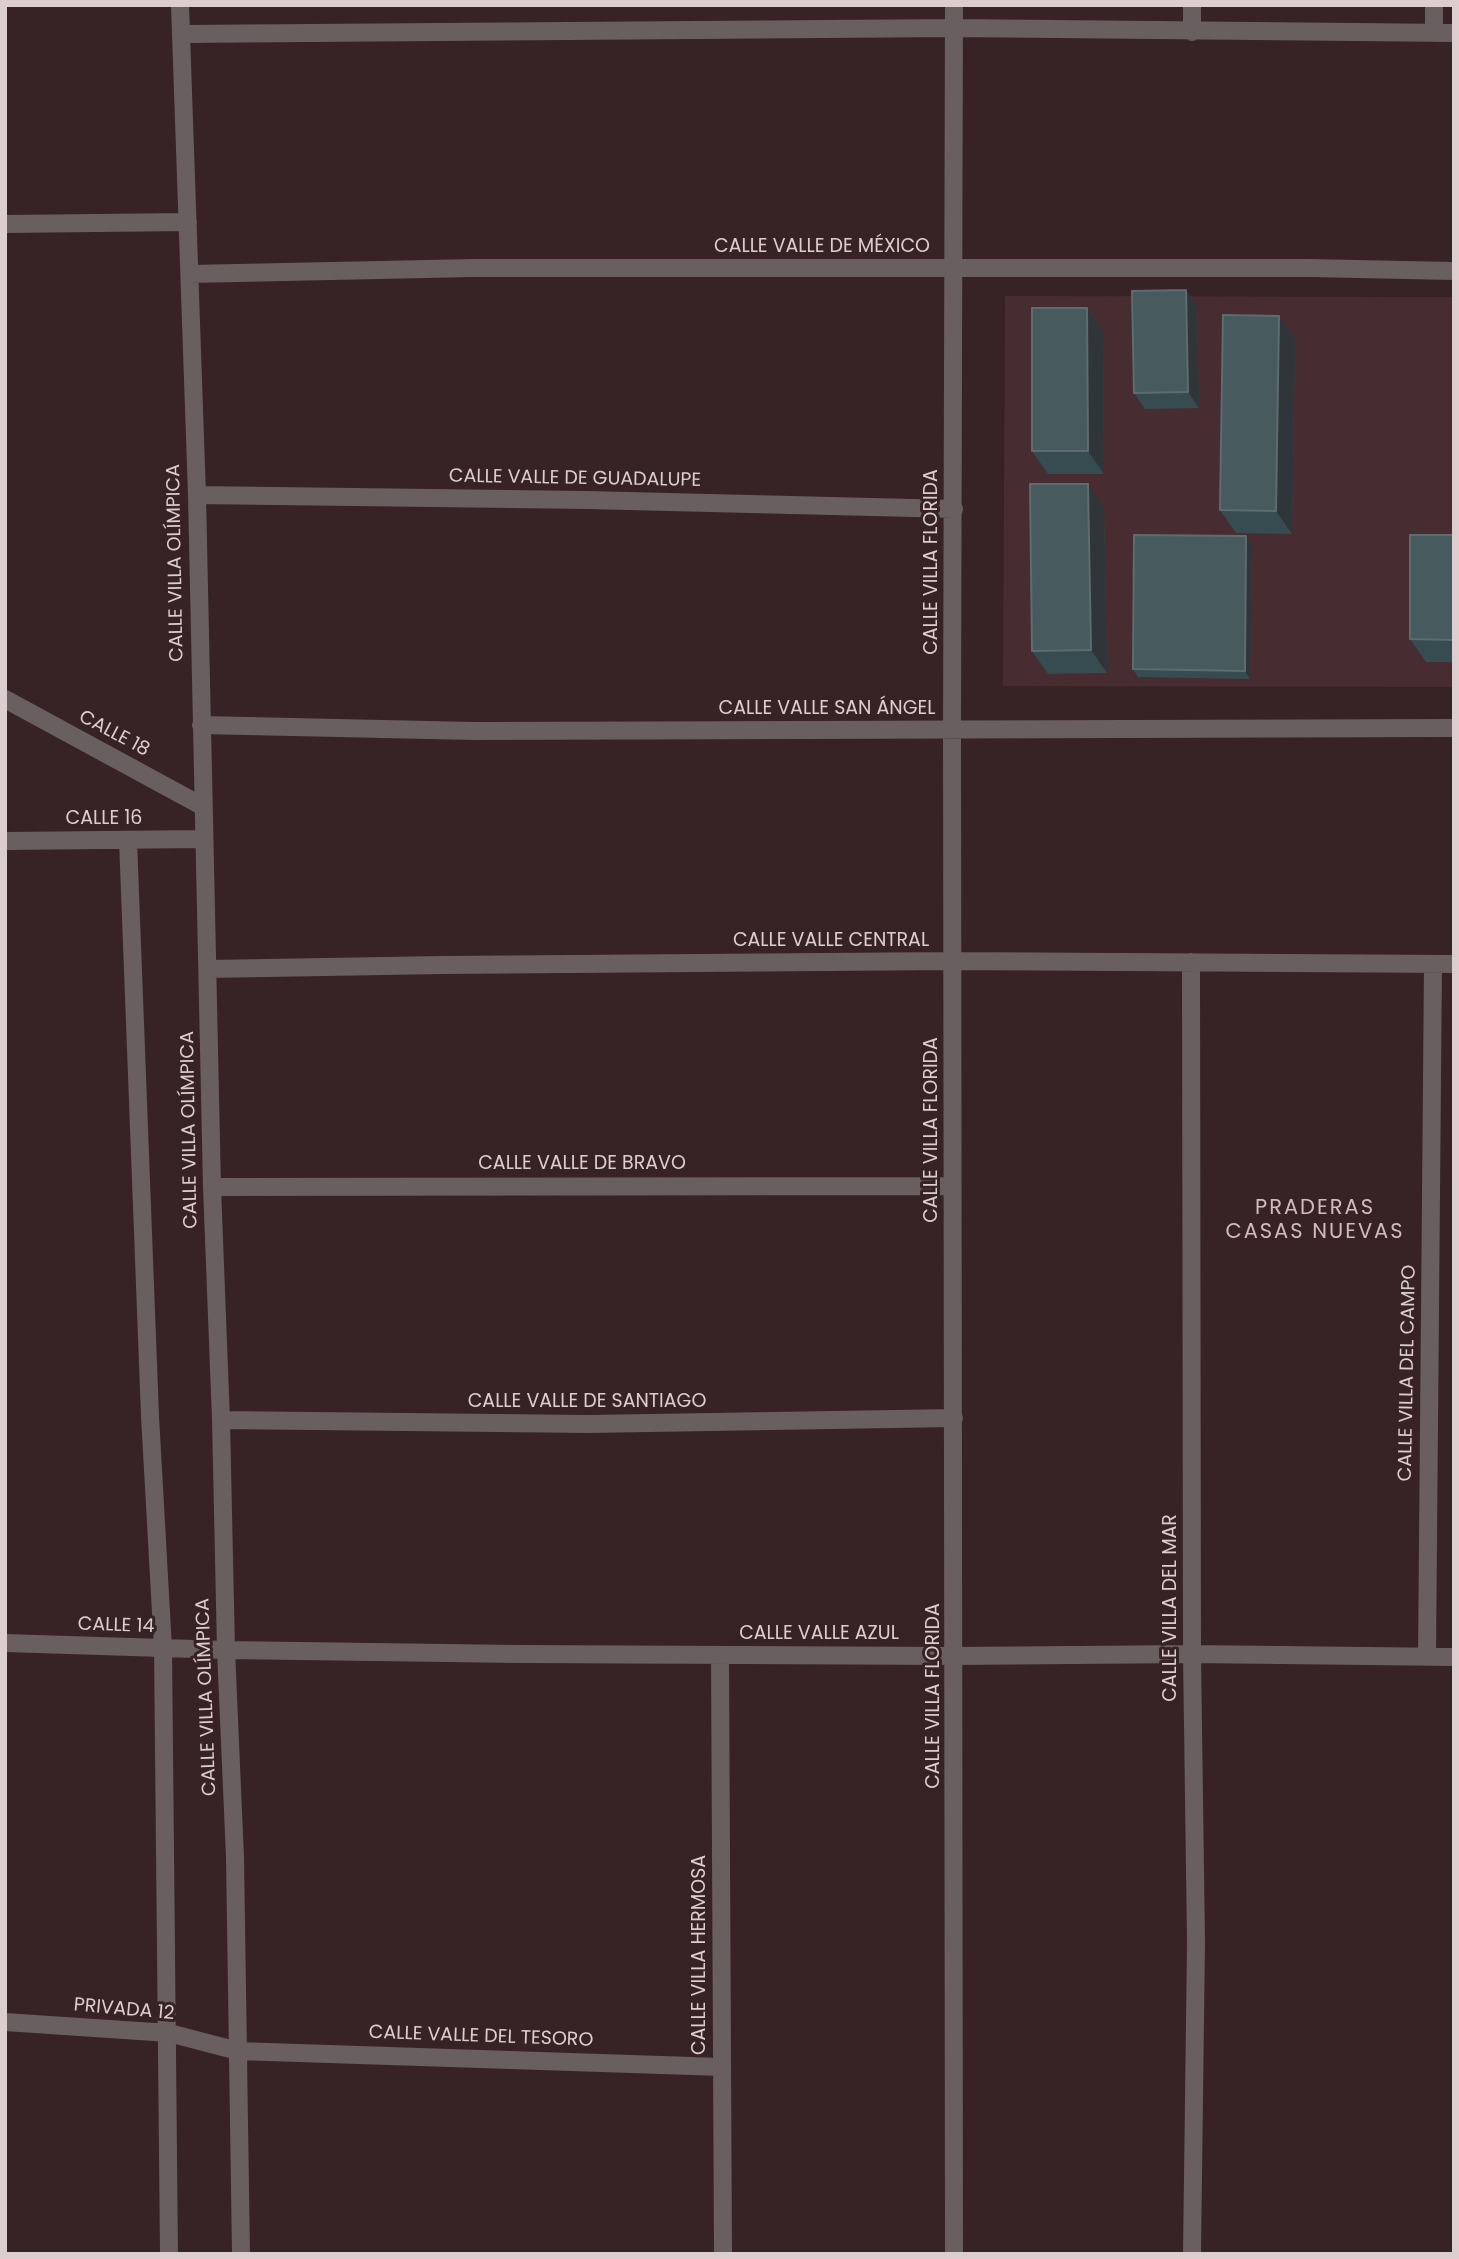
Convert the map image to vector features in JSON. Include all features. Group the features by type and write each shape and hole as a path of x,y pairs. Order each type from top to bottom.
{"street":[{"name":"CALLE VILLA OLÍMPICA","path":"180,5 197,495 212,1187 235,1857 241,2254"},
{"name":"CALLE VILLA FLORIDA","path":"954,5 954,2254"},
{"path":"1192,5 1192,32"},
{"path":"1434,5 1434,32"},
{"path":"181,34 954,29 1454,33"},
{"path":"5,224 188,222"},
{"name":"CALLE VALLE DE MÉXICO","path":"190,274 473,268 1454,271"},
{"name":"CALLE VALLE DE GUADALUPE","path":"197,495 587,500 954,509"},
{"name":"CALLE 18","path":"5,699 202,806"},
{"name":"CALLE VALLE SAN ÁNGEL","path":"201,725 474,731 1454,728"},
{"name":"CALLE 16","path":"5,841 203,839"},
{"path":"128,840 150,1416 163,1648 169,2033 169,2254"},
{"name":"CALLE VALLE CENTRAL","path":"208,969 952,961 1454,964"},
{"name":"CALLE VILLA DEL MAR","path":"1191,962 1192,1654 1196,1942 1192,2254"},
{"name":"CALLE VILLA DEL CAMPO","path":"1427,1656 1433,964"},
{"name":"CALLE VALLE DE BRAVO","path":"212,1187 952,1186"},
{"name":"CALLE VALLE DE SANTIAGO","path":"221,1420 602,1424 954,1418"},
{"name":"CALLE 14","path":"5,1643 226,1650"},
{"name":"CALLE VALLE AZUL","path":"226,1650 720,1655 1192,1654 1454,1657"},
{"name":"CALLE VILLA HERMOSA","path":"720,1655 723,2254"},
{"name":"PRIVADA 12","path":"5,2022 169,2033 238,2051"},
{"name":"CALLE VALLE DEL TESORO","path":"238,2051 722,2067"}],"shaded area":[{"path":"1005,296 1454,297 1454,687 1003,686"}],"building":[{"path":"1186,290 1188,392 1134,393 1132,291"},
{"path":"1032,308 1087,308 1088,451 1032,451"},
{"path":"1223,315 1279,316 1276,511 1220,510"},
{"path":"1030,484 1088,484 1091,650 1032,651"},
{"path":"1134,535 1246,536 1245,671 1133,669"},
{"path":"1410,535 1454,535 1454,640 1410,639"}],"district":[{"name":"PRADERAS CASAS NUEVAS","path":"1315,1221"}]}
